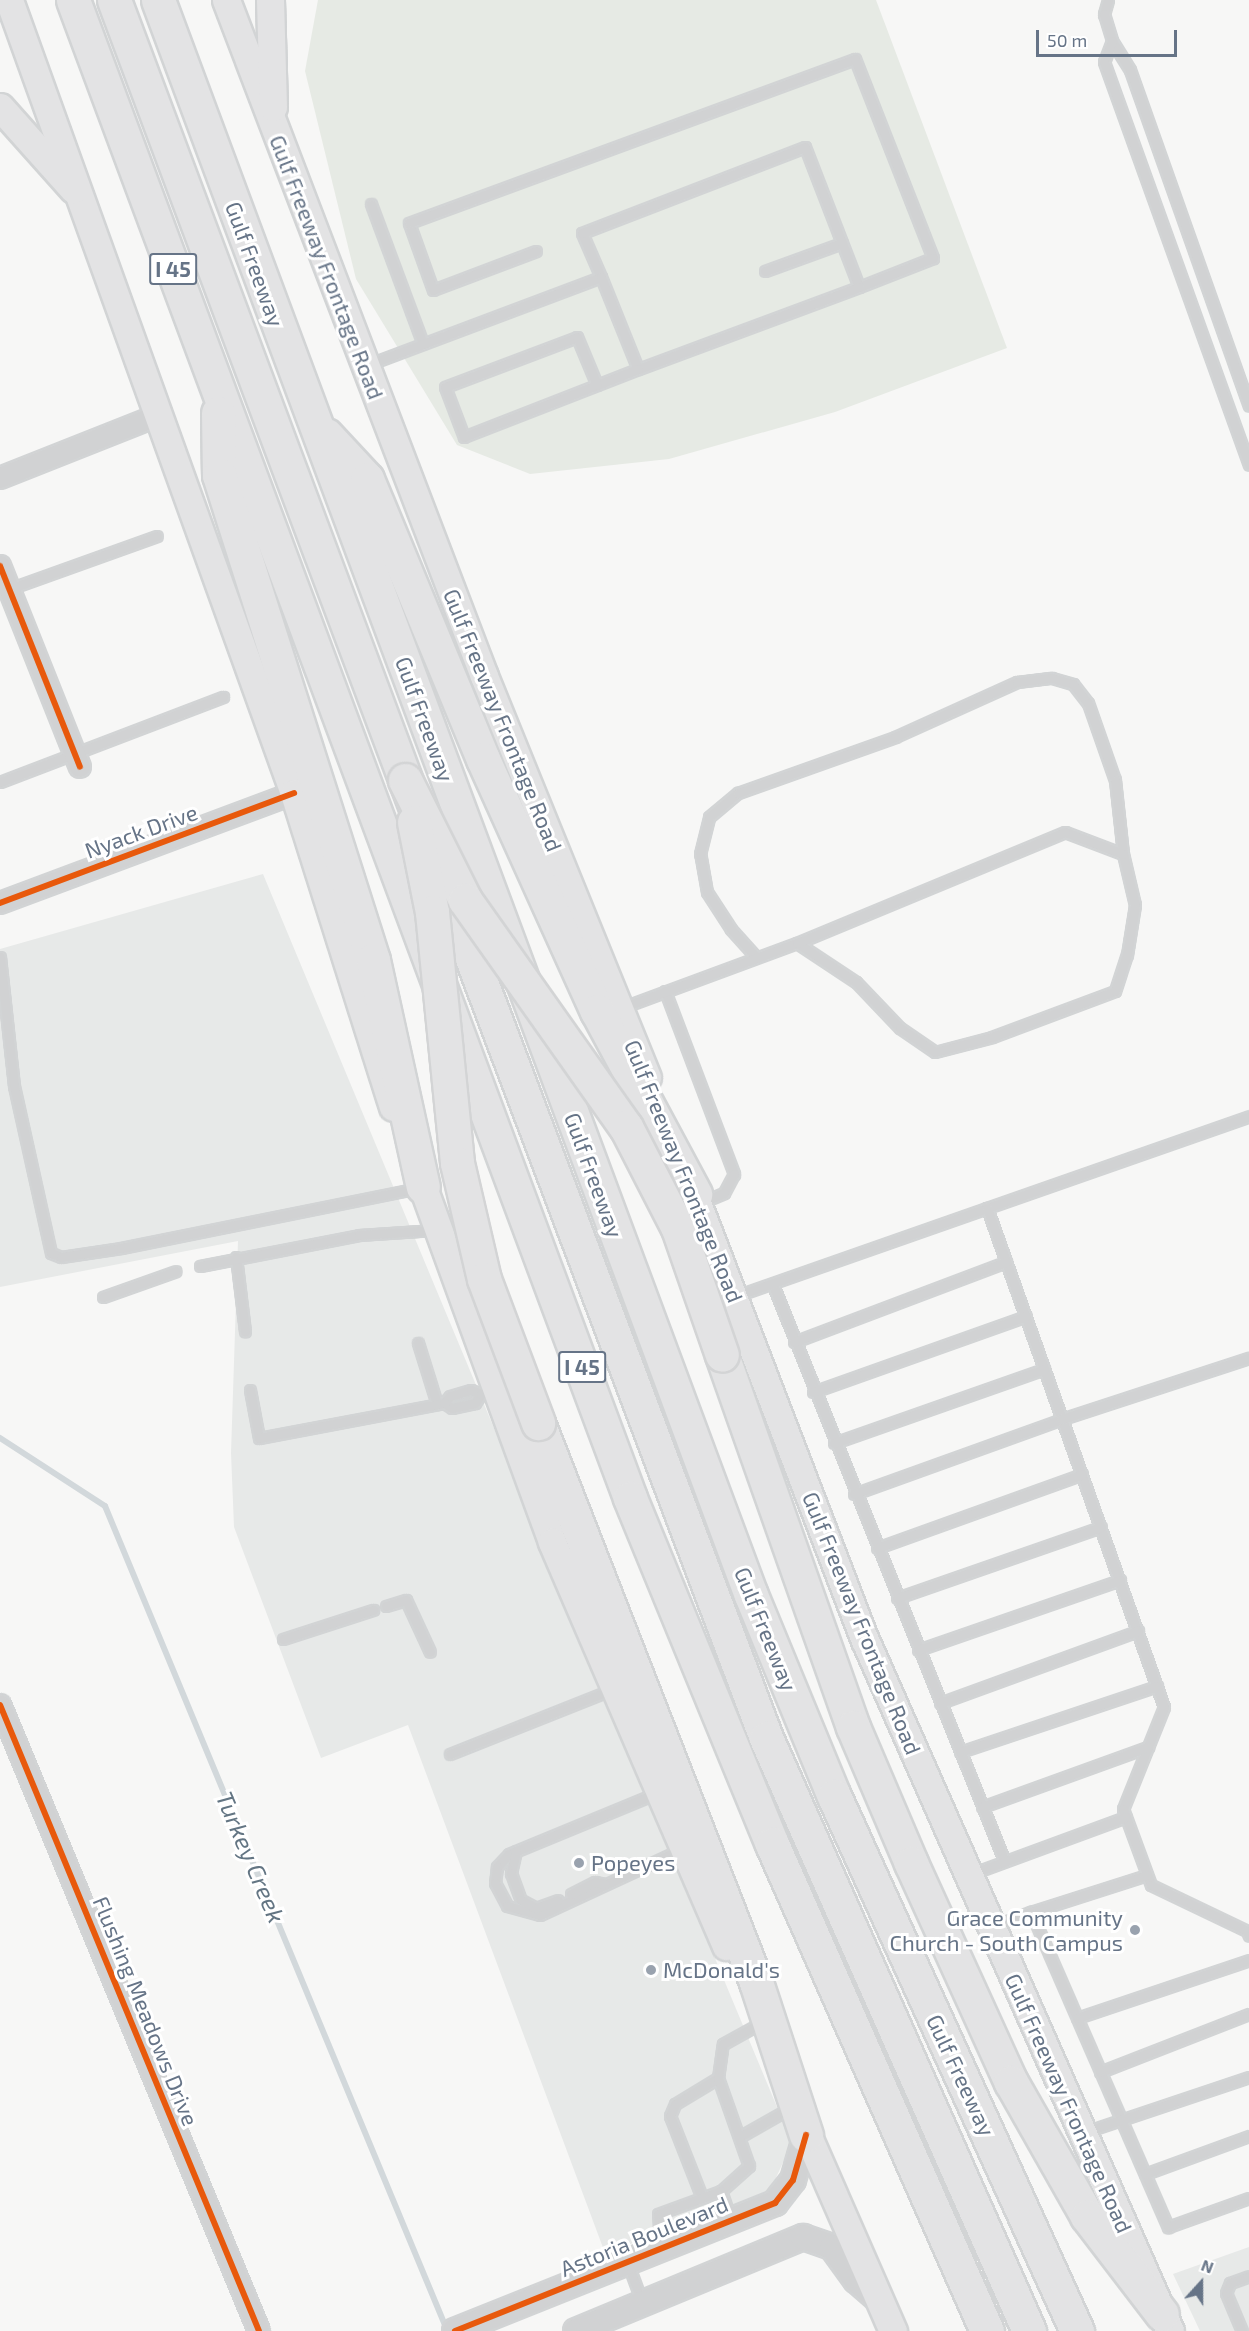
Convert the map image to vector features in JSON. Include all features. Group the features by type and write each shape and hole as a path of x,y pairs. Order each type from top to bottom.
{"highway":[{"name":"I 45","path":"73,0 630,1498 772,1844 987,2331"},
{"name":"Gulf Freeway","path":"114,0 766,1738 1029,2331"},
{"name":"Gulf Freeway","path":"158,0 751,1595 834,1796 1077,2331"},
{"path":"217,387 219,475 373,960 423,1187"},
{"path":"315,423 367,479 483,759 597,1011 696,1199"},
{"path":"405,780 465,900 626,1127 678,1228 853,1727 910,1863 1017,2092 1087,2216 1166,2323"},
{"path":"405,780 432,912 457,1163 484,1279 756,1982 800,2120"}],"main road":[{"path":"9,0 84,201 294,794 386,1089 438,1230 489,1392 800,2120 893,2331"},
{"name":"Gulf Freeway Frontage Road","path":"226,0 488,687 696,1199 865,1640 1166,2323"},
{"path":"270,0 274,129"},
{"path":"0,107 84,201"}],"street":[{"path":"0,478 159,415"},
{"path":"0,567 78,761"},
{"name":"Nyack Drive","path":"0,903 294,794"},
{"name":"Flushing Meadows Drive","path":"0,1705 259,2331"},
{"name":"Astoria Boulevard","path":"455,2331 775,2203 793,2180 800,2120"},
{"path":"576,2331 803,2237 832,2247 856,2280 880,2301"}],"lane":[{"path":"1108,0 1104,14 1112,40 1130,70 1249,406"},
{"path":"1112,40 1104,62 1249,465"},
{"path":"536,251 433,290 408,223 855,59 933,258 464,437 445,387 577,337 597,385"},
{"path":"638,369 582,233 804,147 859,287"},
{"path":"371,204 423,344"},
{"path":"765,271 842,243"},
{"path":"365,366 601,277"},
{"path":"1204,338 1223,335"},
{"path":"9,589 158,537"},
{"path":"756,957 731,929 707,892 700,854 709,817 738,793 895,737 1017,682 1052,678 1073,684 1088,703 1115,780 1123,854 1135,905 1127,955 1115,991 992,1037 934,1052 900,1028 856,982 797,943"},
{"path":"0,782 78,761 223,697"},
{"path":"619,1009 797,943 1065,832 1123,854"},
{"path":"0,957 14,1086 51,1253 61,1257 121,1248 423,1187"},
{"path":"665,991 734,1174 724,1193 696,1199"},
{"path":"734,1297 1249,1116"},
{"path":"987,1208 1164,1707 1123,1809 1151,1885 1247,1931 1249,1936"},
{"path":"200,1266 236,1257 358,1235 438,1230"},
{"path":"236,1257 245,1331"},
{"path":"794,1342 1006,1262"},
{"path":"103,1298 176,1271"},
{"path":"773,1285 813,1392 1004,1860"},
{"path":"813,1392 1026,1316"},
{"path":"418,1343 441,1404"},
{"path":"854,1494 1062,1419 1249,1358"},
{"path":"834,1443 1044,1369"},
{"path":"250,1390 259,1438 441,1404 450,1396 471,1389 489,1392"},
{"path":"876,1548 1082,1474"},
{"path":"897,1598 1101,1527"},
{"path":"918,1650 1120,1580"},
{"path":"387,1606 406,1600 430,1652"},
{"path":"283,1639 373,1610"},
{"path":"940,1703 1138,1632"},
{"path":"960,1752 1157,1686"},
{"path":"450,1754 615,1688"},
{"path":"982,1807 1148,1747"},
{"path":"660,1792 516,1851 502,1859 495,1874 507,1906 516,1911 540,1915 684,1848"},
{"path":"968,1875 1126,1817"},
{"path":"516,1851 512,1881 521,1900 531,1907 595,1882 606,1884"},
{"path":"992,1927 1031,1912 1147,1875"},
{"path":"1031,1912 1168,2227 1249,2198"},
{"path":"1077,2018 1249,1960"},
{"path":"1101,2072 1249,2014"},
{"path":"660,2249 658,2214 701,2195 721,2191 749,2166 741,2136 718,2078 723,2044 759,2024"},
{"path":"1082,2133 1121,2118 1249,2077"},
{"path":"701,2195 670,2116 675,2104 718,2078"},
{"path":"741,2136 800,2120"},
{"path":"1145,2174 1249,2136"},
{"path":"721,2191 731,2220"},
{"path":"627,2262 642,2303"},
{"path":"1242,2331 1226,2293 1230,2283 1249,2276"}],"shaded area":[{"path":"318,0 876,0 1007,348 835,412 669,459 530,474 457,445 356,279 305,71"},
{"path":"263,874 792,2143 768,2195 605,2253 408,1725 321,1758 234,1527 231,1453 238,1241 0,1287 0,949"},
{"path":"1249,2247 1249,2331 1200,2331 1173,2274"}],"waterway":[{"name":"Turkey Creek","path":"0,1438 105,1506 444,2323"}],"cycle path":[{"path":"0,566 80,767"},
{"path":"0,903 294,793"},
{"path":"0,1705 259,2331"},
{"path":"455,2331 775,2203 793,2180 806,2135"}],"place":[{"name":"Popeyes","path":"579,1863"},
{"name":"Grace Community Church - South Campus","path":"1135,1930"},
{"name":"McDonald's","path":"651,1970"}]}
